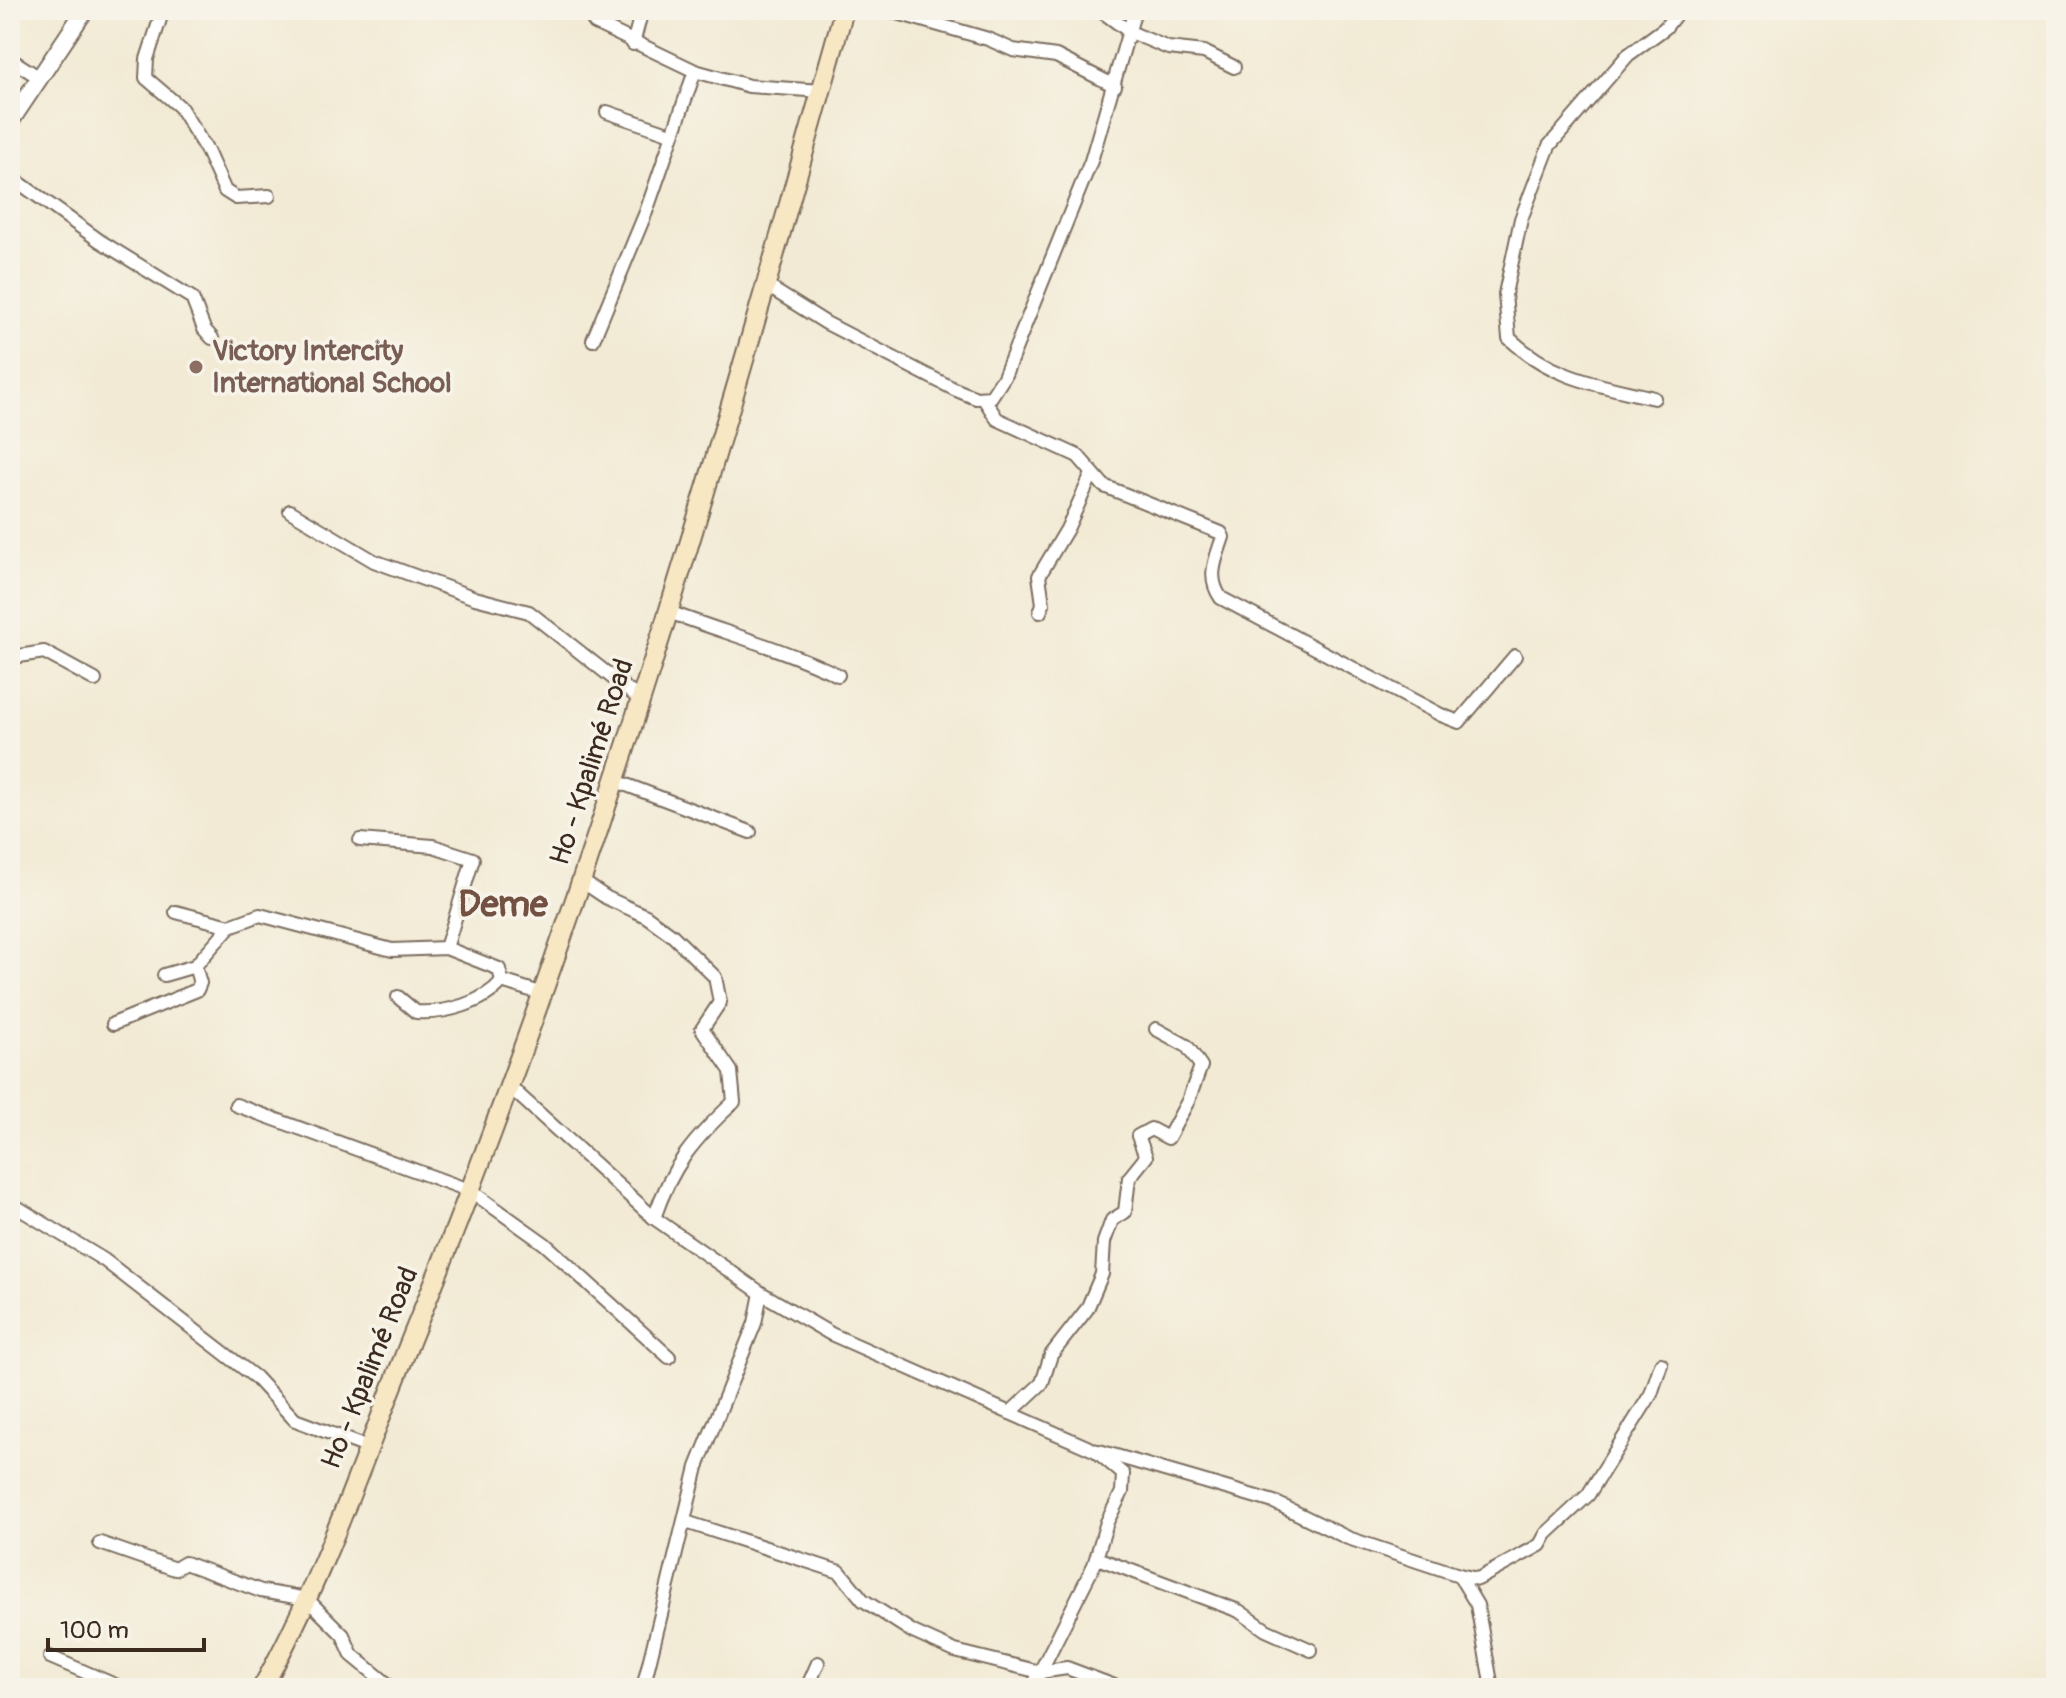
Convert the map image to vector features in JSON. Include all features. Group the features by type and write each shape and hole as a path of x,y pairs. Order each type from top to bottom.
{"main road":[{"name":"Ho - Kpalimé Road","path":"262,1688 307,1599 471,1191 583,882 669,612 844,10"}],"street":[{"path":"10,122 85,10"},
{"path":"163,10 147,59 146,78 180,107 207,151 225,191 236,198 269,196"},
{"path":"586,10 595,23 633,44 695,71 749,86 822,91"},
{"path":"633,44 642,10"},
{"path":"887,10 988,39 1013,50 1056,56 1115,86"},
{"path":"1100,10 1130,32 1168,48 1204,52 1234,67"},
{"path":"984,399 995,393 1010,363 1091,161 1135,10"},
{"path":"1654,398 1571,379 1532,360 1509,338 1505,294 1521,219 1549,146 1628,55 1665,28 1679,10"},
{"path":"10,59 40,78"},
{"path":"593,340 646,212 695,71"},
{"path":"607,112 671,134"},
{"path":"10,176 100,241 192,298 204,329 212,338"},
{"path":"764,284 826,323 887,351 954,389 984,399 997,419 1078,456 1099,483 1121,495 1221,533 1223,537 1212,571 1212,581 1221,598 1441,715 1459,722 1515,656"},
{"path":"1040,612 1043,604 1038,589 1039,576 1074,517 1092,474"},
{"path":"290,511 374,561 475,598 529,612 642,701"},
{"path":"669,612 760,645 793,653 838,675"},
{"path":"10,652 19,656 44,652 95,680"},
{"path":"616,781 750,832"},
{"path":"360,840 433,846 473,859 446,948"},
{"path":"583,882 607,898 646,916 672,935 715,977 720,1002 702,1029 731,1071 734,1102 695,1138 681,1158 654,1218"},
{"path":"176,912 230,926"},
{"path":"164,975 195,966 230,926 260,915 392,950 446,948 499,969 502,981"},
{"path":"113,1024 197,990 200,983 195,966"},
{"path":"502,981 543,994"},
{"path":"398,997 416,1012 442,1011 493,992 502,981"},
{"path":"1010,1413 1042,1383 1051,1355 1087,1309 1102,1274 1104,1242 1112,1220 1125,1212 1129,1178 1146,1157 1138,1136 1151,1129 1168,1138 1188,1101 1201,1066 1187,1046 1156,1029"},
{"path":"510,1087 654,1218 761,1293 831,1334 1096,1451 1274,1502 1348,1538 1459,1575 1478,1579 1540,1545 1546,1534 1588,1495 1651,1394 1661,1364"},
{"path":"236,1105 471,1191 545,1244 669,1357"},
{"path":"10,1203 104,1260 255,1377 295,1420 367,1447"},
{"path":"643,1688 666,1605 667,1584 686,1522 697,1467 755,1323 761,1293"},
{"path":"1032,1688 1097,1558 1107,1522 1122,1492 1123,1474 1096,1451"},
{"path":"686,1522 840,1572 863,1600 913,1632 955,1651 1040,1672 1067,1668 1120,1688"},
{"path":"100,1543 175,1569 185,1563 261,1591 307,1599 343,1635 352,1655 392,1688"},
{"path":"1097,1558 1239,1611 1266,1630 1311,1650"},
{"path":"1459,1575 1477,1605 1492,1688"},
{"path":"50,1657 122,1688"},
{"path":"807,1688 818,1663"},
{"path":"485,1688 500,1688"}],"place":[{"name":"Victory Intercity International School","path":"196,367"}],"district":[{"name":"Deme","path":"503,904"}]}
